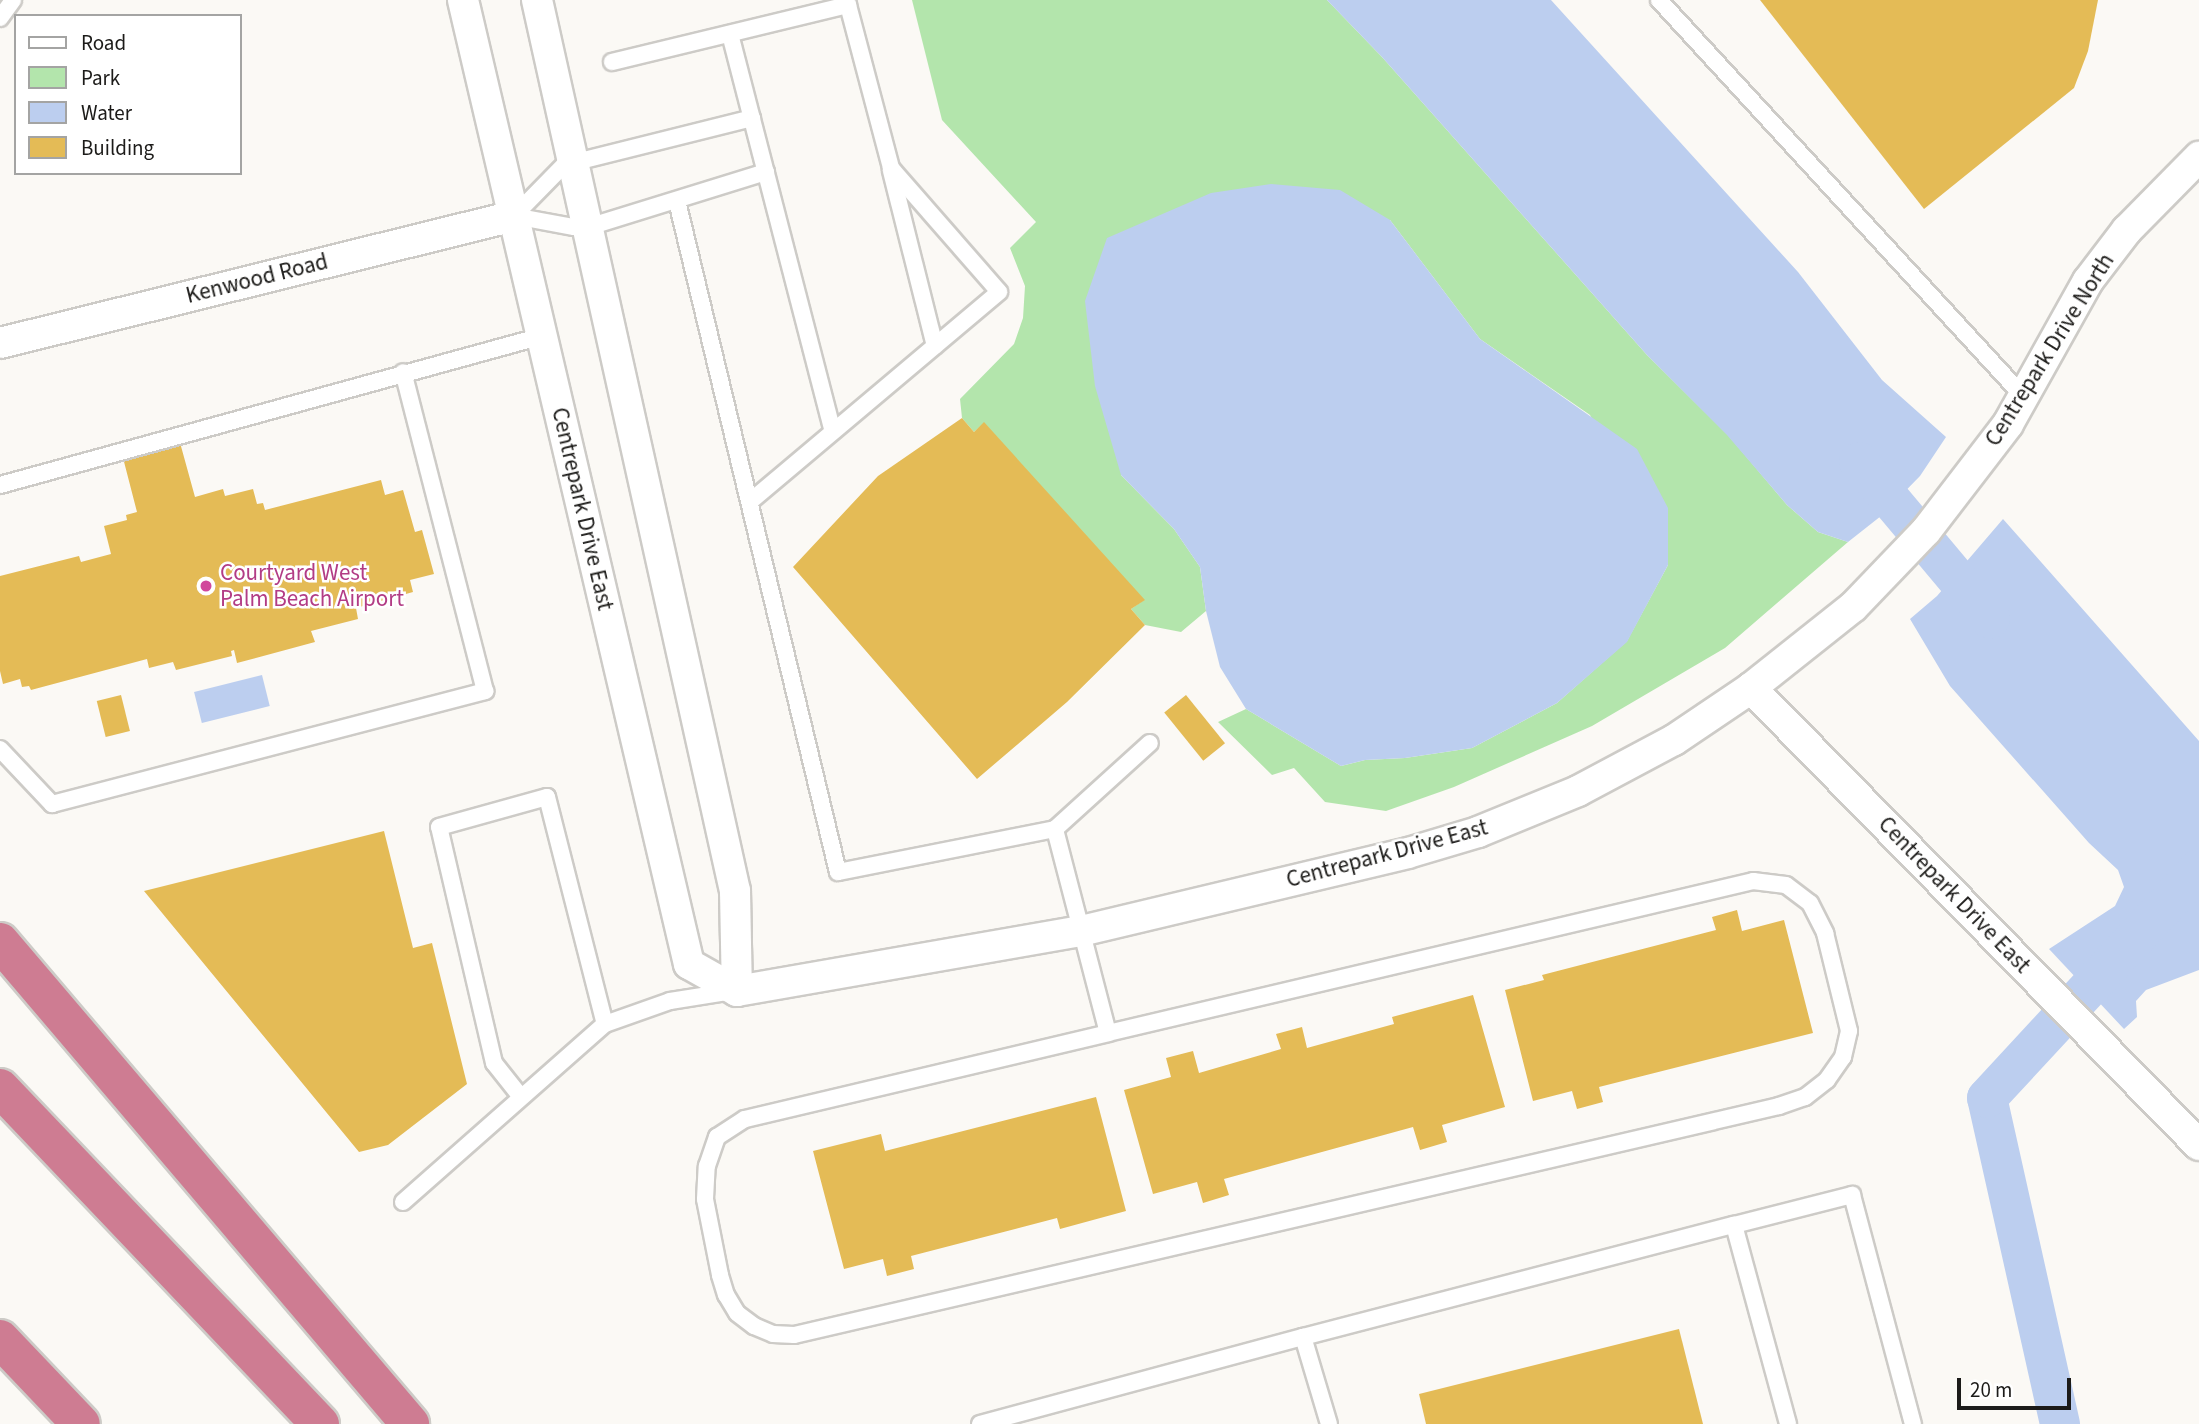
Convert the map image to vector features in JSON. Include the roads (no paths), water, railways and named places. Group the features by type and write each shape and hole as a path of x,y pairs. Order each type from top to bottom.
{"highway":[{"path":"0,942 410,1424"},
{"path":"0,1088 320,1424"},
{"path":"0,1339 81,1424"}],"street":[{"name":"Centrepark Drive East","path":"463,0 689,964 737,990 1081,931 1408,853 1478,832 1590,785 1674,740 1752,688 2199,1145"},
{"path":"537,0 735,891 737,990"},
{"name":"Centrepark Drive North","path":"1752,688 1853,607 1926,531 2008,424 2088,281 2127,230 2199,157"},
{"name":"Kenwood Road","path":"0,343 514,216"}],"lane":[{"path":"0,18 13,0"},
{"path":"1659,0 2024,396"},
{"path":"612,62 848,5 935,346"},
{"path":"730,34 833,431"},
{"path":"514,216 564,165 752,118"},
{"path":"751,501 999,292 891,168"},
{"path":"514,216 574,227 589,225 677,201 766,172"},
{"path":"677,201 838,872 1055,829 1150,743"},
{"path":"0,485 403,372 542,336"},
{"path":"0,749 52,804 485,691 403,372"},
{"path":"521,1097 494,1063 439,827 547,797 605,1024"},
{"path":"1055,829 1108,1033"},
{"path":"1753,881 1786,885 1810,903 1825,933 1849,1031 1843,1057 1827,1080 1805,1097 1779,1106 794,1335 773,1334 754,1326 737,1312 726,1295 720,1275 705,1199 707,1166 717,1137 745,1119 1108,1033 1753,881"},
{"path":"403,1202 605,1024 670,1001 737,990"},
{"path":"980,1424 1303,1337 1852,1195 1913,1424"},
{"path":"1734,1225 1788,1424"},
{"path":"1303,1337 1329,1424"}],"water":[{"path":"1327,0 1551,0 1798,272 1882,380 1946,437 1920,476 1881,516 1848,542 1818,532 1787,505 1727,435 1647,355 1382,57"},
{"path":"1271,184 1340,190 1390,220 1480,339 1637,449 1668,508 1668,565 1627,642 1557,703 1472,748 1405,758 1365,760 1341,766 1246,709 1220,667 1206,611 1200,567 1174,529 1121,475 1095,386 1085,301 1107,238 1211,193"},
{"path":"2003,519 2199,741 2199,970 2146,990 2136,1001 2137,1017 2124,1029 2049,949 2115,906 2124,887 2118,870 2089,843 1950,686 1910,619 1937,596"},
{"path":"262,675 270,706 202,723 194,692"}],"waterway":[{"path":"1859,462 1990,618"},
{"path":"2060,1424 1987,1098 2199,869"}],"place":[{"name":"Courtyard West Palm Beach Airport","path":"206,586"}]}
